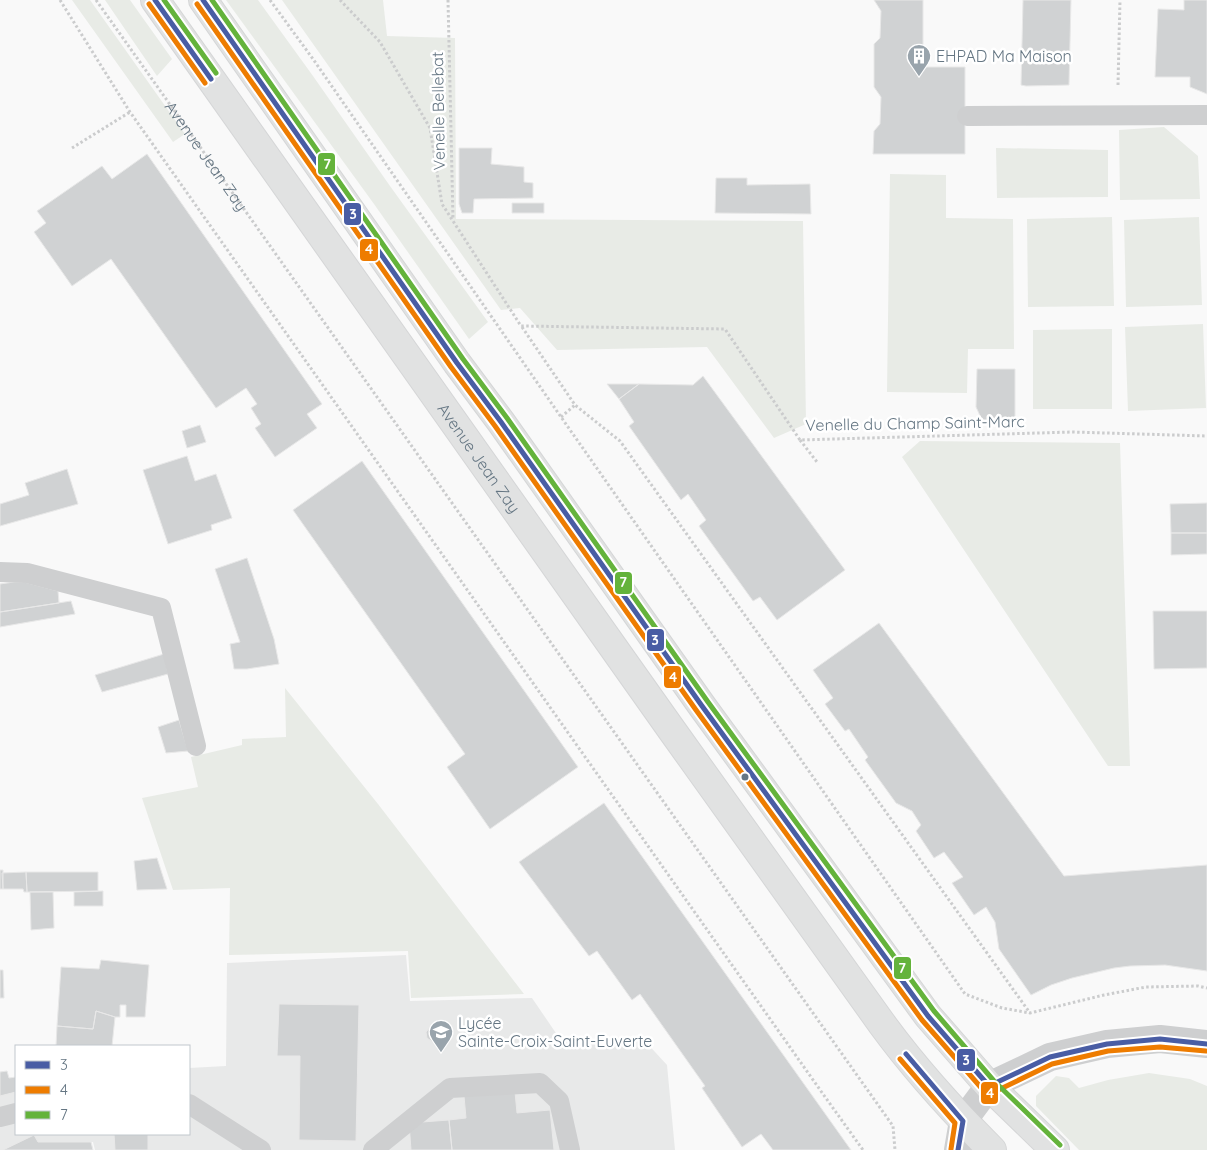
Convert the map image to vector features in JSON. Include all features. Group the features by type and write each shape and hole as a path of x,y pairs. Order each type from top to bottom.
{"main road":[{"name":"Avenue Jean Zay","path":"155,0 894,1041 963,1121 992,1150"},
{"path":"203,0 457,362 708,714 928,1016 989,1086 1055,1150"}],"street":[{"path":"958,1150 963,1121 989,1086 1050,1057 1107,1044 1160,1039 1207,1044"}],"lane":[{"path":"967,116 1207,115"},
{"path":"0,572 27,573 161,608 196,746"},
{"path":"373,1150 450,1088 540,1083 559,1101 570,1150"},
{"path":"190,1105 261,1150"},
{"path":"0,1117 15,1113"}],"path":[{"path":"60,0 130,112 863,1150"},
{"name":"Avenue Jean Zay","path":"96,0 893,1126 895,1150"},
{"path":"270,0 965,994 1002,1008 1030,1013 1146,987 1198,986 1207,988"},
{"path":"340,0 380,42 430,128 442,204 521,326 575,405 620,441 1030,1013"},
{"name":"Venelle Bellebat","path":"448,0 453,221"},
{"path":"1118,116 1120,0"},
{"path":"72,148 130,112"},
{"name":"Venelle du Champ Saint-Marc","path":"521,326 725,329 800,440 1072,432 1207,436"},
{"path":"561,417 575,405"},
{"path":"800,440 817,462"}],"shaded area":[{"path":"72,0 90,0 185,134 173,142"},
{"path":"105,0 130,0 172,59 157,76"},
{"path":"226,0 258,0 313,76 488,322 469,339 374,204"},
{"path":"282,0 383,0 387,36 455,38 456,219 803,221 806,424 774,438 707,347 557,350 520,308 501,310"},
{"path":"1164,127 1198,156 1200,199 1120,200 1119,130"},
{"path":"996,148 1108,150 1108,197 997,198"},
{"path":"890,174 946,175 946,218 1013,219 1014,349 968,349 967,393 887,392"},
{"path":"1112,217 1114,306 1028,307 1027,219"},
{"path":"1199,217 1202,305 1126,307 1124,220"},
{"path":"1203,324 1206,408 1128,411 1125,327"},
{"path":"1112,329 1112,409 1033,409 1033,330"},
{"path":"920,441 1120,443 1130,766 1108,766 902,457"},
{"path":"285,688 378,804 524,994 411,998 408,951 229,955 230,888 173,890 142,798 198,787 191,757 242,745 242,739 286,737"},
{"name":"Lycée Sainte-Croix-Saint-Euverte","path":"406,955 410,1001 532,998 560,1039 644,1040 667,1065 675,1150 95,1150 93,1142 38,1142 34,1135 190,1135 190,1068 226,1066 227,963"},
{"path":"1149,1073 1190,1079 1207,1086 1207,1150 1079,1150 1036,1106 1036,1096 1056,1076 1069,1078 1079,1088 1108,1080"},
{"name":"Lycée Sainte-Croix-Saint-Euverte","path":"15,1092 15,1135 34,1135 3,1150 0,1150 0,1096"}],"building":[{"name":"EHPAD Ma Maison","path":"874,0 923,0 923,67 965,67 965,154 873,154 874,131 880,124 881,97 874,87 874,44 880,38 881,11"},
{"name":"EHPAD Ma Maison","path":"1023,0 1071,0 1069,85 1021,85"},
{"path":"1184,0 1207,0 1207,94 1190,87 1190,77 1155,77 1158,9 1184,10"},
{"path":"459,148 492,148 491,164 524,167 524,182 533,183 533,198 474,199 473,213 462,213 459,204"},
{"path":"147,154 322,404 307,414 317,428 275,457 255,428 261,424 251,408 257,404 246,388 216,408 111,259 72,286 34,232 46,223 37,211 102,166 112,179"},
{"path":"716,178 747,178 747,185 810,184 811,214 715,213"},
{"path":"512,203 544,203 544,213 512,213"},
{"path":"977,369 1015,369 1015,421 982,420 976,407"},
{"path":"703,376 845,570 777,620 760,597 753,601 699,526 706,520 688,494 681,500 629,426 634,422 619,399 639,384 693,385"},
{"path":"607,384 639,384 619,399"},
{"path":"200,425 206,442 187,448 182,431"},
{"path":"187,456 195,481 216,474 232,518 211,525 212,530 168,544 143,470"},
{"path":"362,461 578,767 490,829 447,767 465,754 293,510"},
{"path":"67,469 78,504 0,526 0,504 29,495 25,483"},
{"path":"1207,503 1207,533 1171,533 1170,504"},
{"path":"1171,533 1207,533 1207,554 1171,555"},
{"path":"247,558 274,639 279,664 234,669 230,644 240,642 215,569"},
{"path":"24,582 58,591 59,603 0,612 0,584"},
{"path":"71,601 75,614 0,627 0,612"},
{"path":"1153,611 1207,611 1207,668 1154,669"},
{"path":"879,623 1064,876 1207,865 1207,971 1165,965 1114,968 1072,978 1051,985 1031,995 999,949 995,922 986,907 974,915 952,883 963,877 944,852 934,858 916,831 921,825 912,811 896,803 865,760 868,757 849,729 845,731 825,704 833,698 813,670"},
{"path":"164,654 168,674 102,692 95,675"},
{"path":"179,720 188,751 166,753 158,727"},
{"path":"604,803 851,1150 773,1150 761,1134 742,1147 702,1088 705,1086 640,994 632,1000 597,951 589,956 519,862"},
{"path":"157,858 167,889 137,890 134,861"},
{"path":"0,870 3,870 3,889 0,889"},
{"path":"26,872 98,872 98,891 27,892"},
{"path":"26,872 27,892 24,892 23,889 3,889 2,873"},
{"path":"103,891 103,906 74,906 74,892"},
{"path":"30,892 53,892 54,928 31,930"},
{"path":"101,960 149,965 145,1017 126,1017 126,1005 120,1005 120,1017 96,1011 93,1029 57,1026 61,967 99,969"},
{"path":"0,970 3,970 4,998 0,998"},
{"path":"279,1004 359,1005 356,1141 299,1140 300,1056 277,1056"},
{"path":"96,1011 115,1017 112,1045 56,1045 57,1026 93,1029"},
{"path":"432,1025 440,1025 444,1030 445,1037 442,1042 434,1043 427,1038 426,1032"},
{"path":"7,1071 9,1078 15,1077 15,1092 0,1096 0,1072"},
{"path":"515,1092 517,1113 550,1110 554,1150 452,1150 449,1120 466,1118 464,1096"},
{"path":"449,1120 452,1150 411,1150 409,1123"},
{"path":"34,1135 38,1142 91,1142 93,1150 3,1150"},
{"path":"114,1135 148,1135 148,1150 115,1150"}],"transit line":[{"name":"3","path":"155,0 211,79"},
{"name":"7","path":"164,0 216,73"},
{"name":"3","path":"203,0 457,363 501,422 702,706 928,1016 989,1086 1050,1057 1107,1044 1160,1039 1207,1044"},
{"name":"7","path":"212,0 463,359 507,418 708,702 934,1011 994,1081 1060,1145"},
{"name":"4","path":"149,4 205,83"},
{"name":"4","path":"197,4 451,367 495,426 696,710 922,1020 984,1091 992,1093 1052,1064 1108,1051 1160,1047 1206,1051"},
{"name":"3","path":"906,1054 963,1121 958,1150"},
{"name":"4","path":"900,1059 955,1123 951,1149"}],"place":[{"name":"EHPAD Ma Maison","path":"919,77"},
{"name":"Lycée Sainte-Croix-Saint-Euverte","path":"441,1053"}]}
